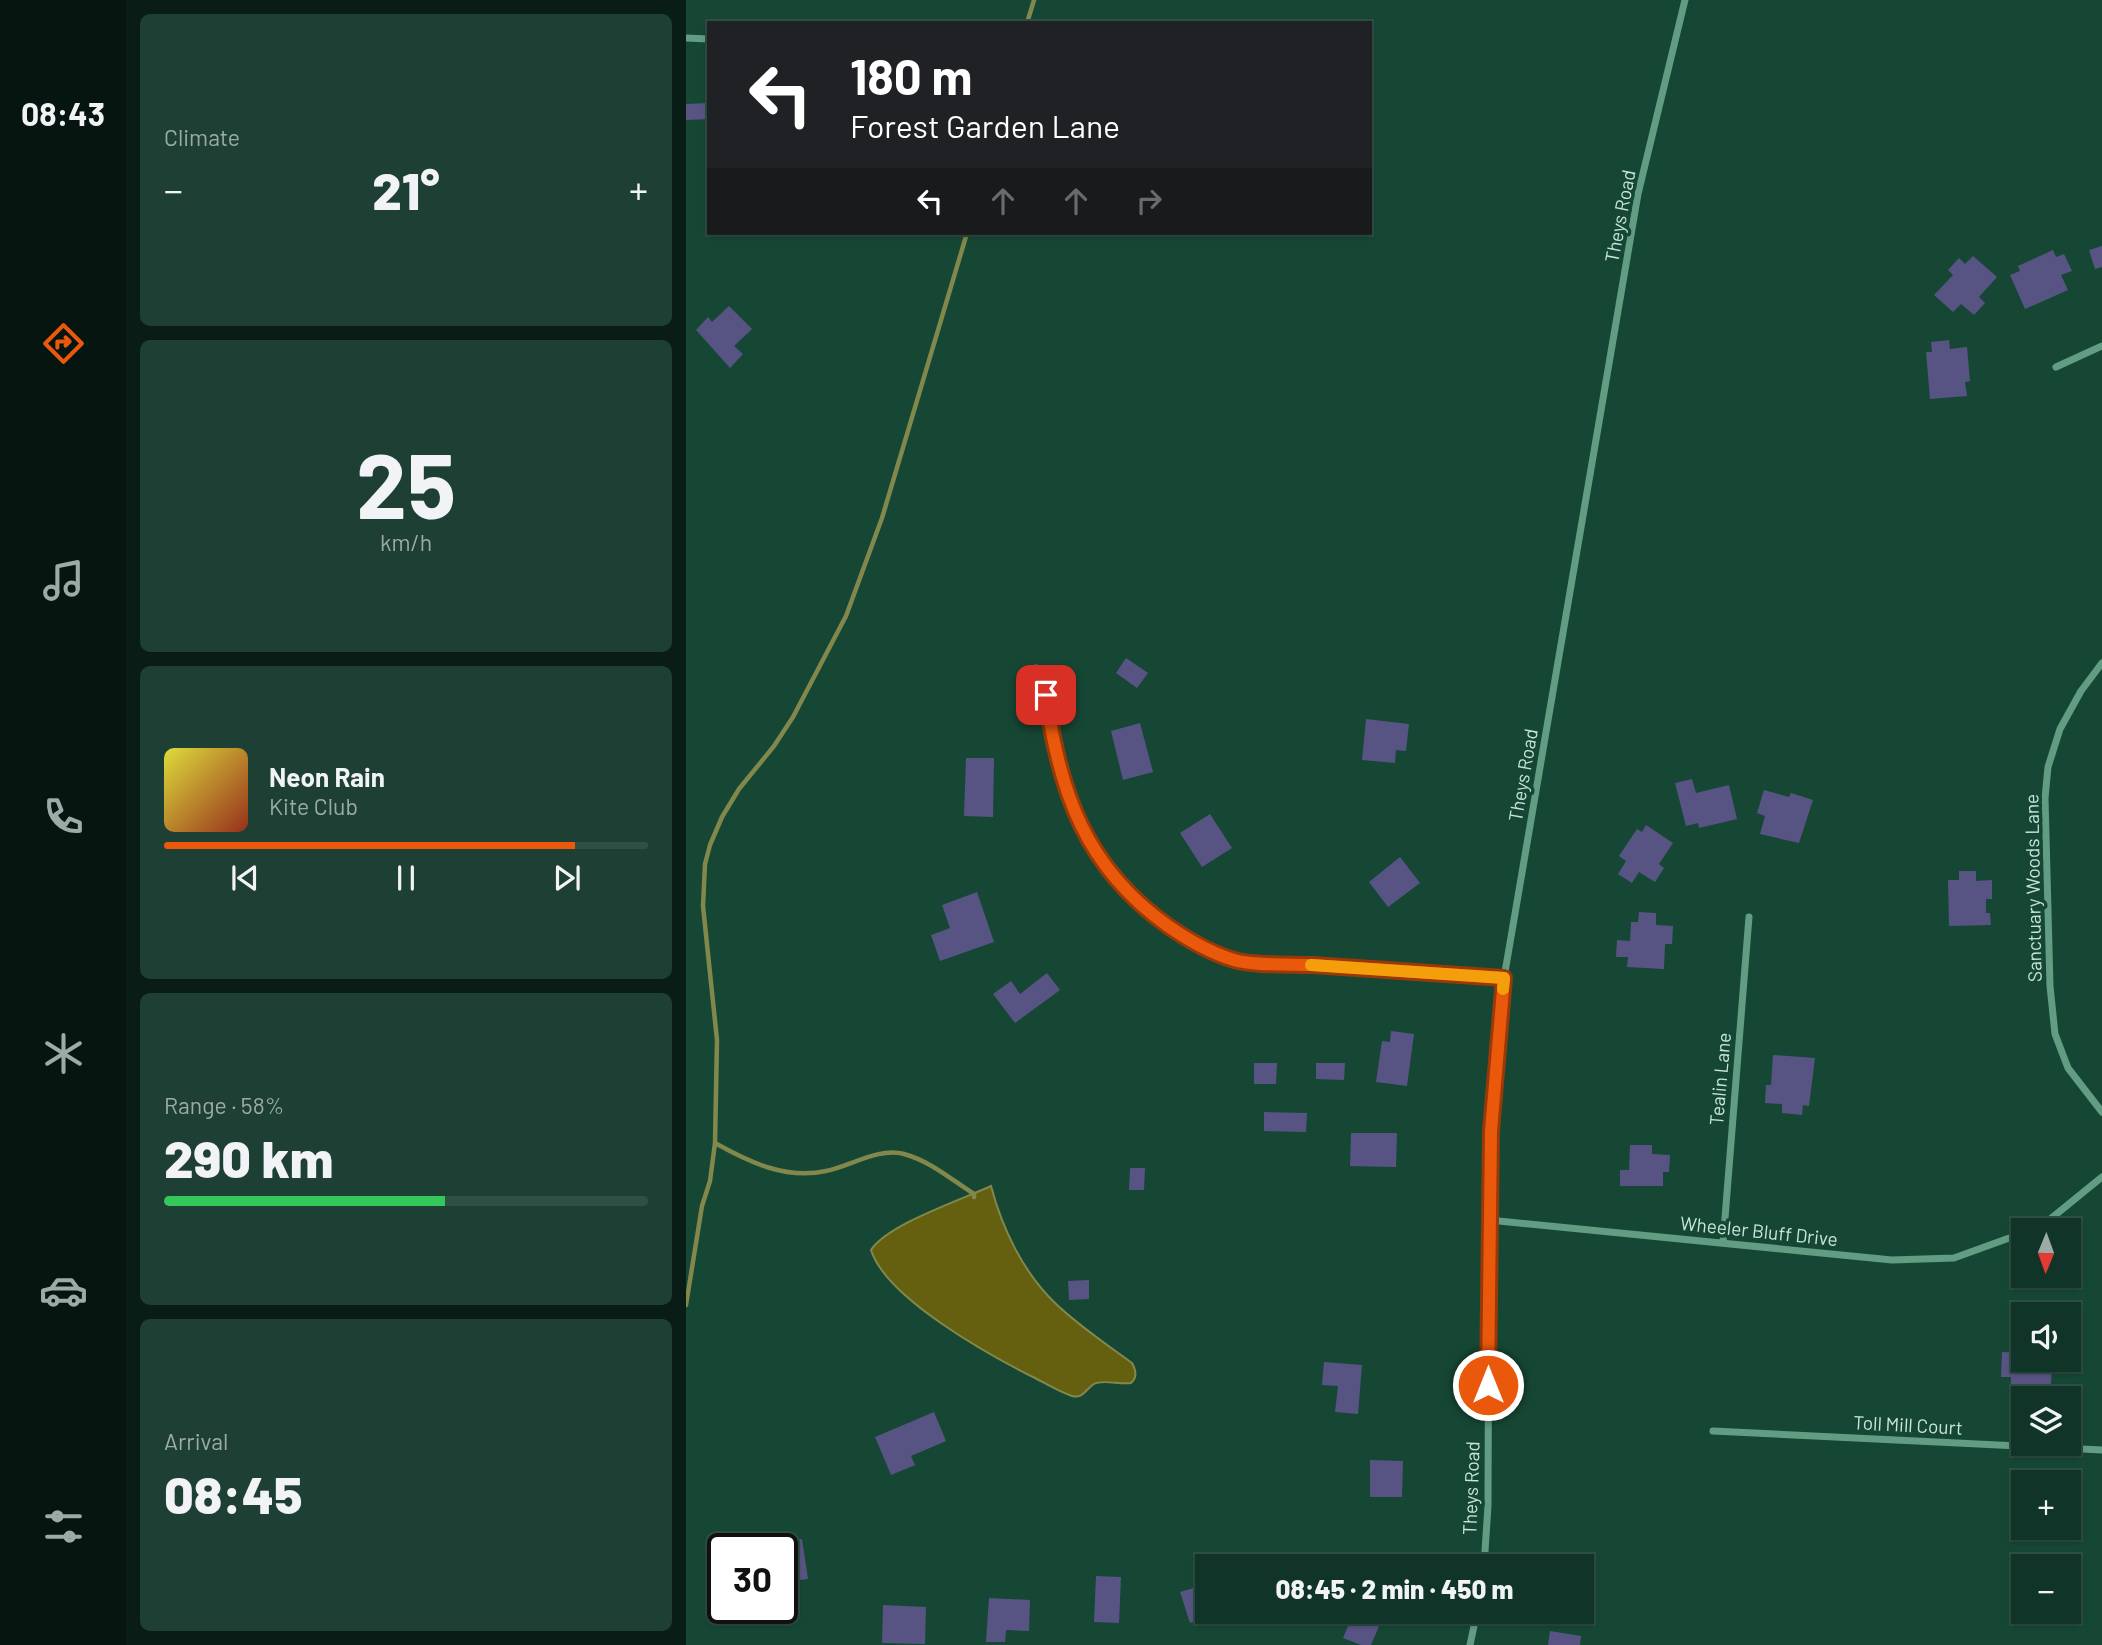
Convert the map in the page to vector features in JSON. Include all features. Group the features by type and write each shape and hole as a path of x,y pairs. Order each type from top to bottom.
{"street":[{"name":"Theys Road","path":"1485,1554 1488,1506 1491,1131 1504,978 1638,194 1685,0"},
{"path":"686,38 707,39"},
{"path":"2056,368 2102,346"},
{"name":"Sanctuary Woods Lane","path":"2102,663 2081,691 2060,729 2048,767 2045,798 2050,986 2055,1034 2068,1068 2102,1112"},
{"path":"1036,668 1046,695 1051,737 1065,788 1091,844 1108,870 1142,908 1189,940 1235,960 1504,978"},
{"name":"Tealin Lane","path":"1723,1243 1749,918"},
{"path":"2052,1218 2102,1177"},
{"name":"Wheeler Bluff Drive","path":"1489,1220 1892,1259 1954,1258 2011,1237"},
{"name":"Toll Mill Court","path":"1713,1431 2102,1450"},
{"path":"1470,1645 1474,1624"}],"shaded area":[{"path":"991,1186 1015,1249 1033,1278 1064,1311 1132,1363 1136,1373 1131,1383 1098,1383 1076,1397 1062,1392 991,1355 941,1323 896,1287 880,1268 871,1250 880,1240 909,1222"}],"building":[{"path":"707,103 707,119 686,120 686,104"},
{"path":"2102,246 2102,267 2095,269 2089,250"},
{"path":"2053,250 2056,257 2064,254 2072,271 2061,275 2068,290 2025,309 2010,275 2020,271 2018,266"},
{"path":"1973,256 1997,277 1979,297 1985,303 1974,315 1961,304 1953,312 1934,295 1953,275 1948,270 1959,258 1965,264"},
{"path":"729,306 752,329 734,346 743,354 730,368 696,330 708,317 712,322"},
{"path":"1949,340 1950,349 1967,347 1970,381 1965,382 1967,396 1930,399 1926,352 1932,352 1931,342"},
{"path":"1126,658 1148,673 1137,688 1116,673"},
{"path":"1366,719 1409,724 1406,751 1396,750 1395,763 1362,760"},
{"path":"1140,723 1153,772 1123,780 1111,731"},
{"path":"966,758 994,758 993,817 964,816"},
{"path":"1692,779 1696,793 1729,785 1737,819 1699,828 1698,823 1686,826 1675,783"},
{"path":"1764,790 1789,797 1791,793 1813,800 1799,843 1760,834 1765,816 1757,813"},
{"path":"1210,814 1232,848 1202,867 1180,833"},
{"path":"1646,825 1673,843 1659,864 1664,868 1655,882 1639,872 1632,883 1618,874 1626,861 1619,856 1637,829 1642,832"},
{"path":"1400,857 1420,883 1388,907 1369,882"},
{"path":"1959,871 1976,871 1976,881 1992,880 1992,899 1986,899 1986,913 1990,913 1991,925 1949,926 1948,880 1959,880"},
{"path":"977,892 994,942 940,961 931,935 950,928 942,905"},
{"path":"1639,912 1656,913 1656,925 1673,926 1672,944 1665,944 1664,969 1627,967 1628,957 1616,957 1617,940 1630,941 1631,922 1638,922"},
{"path":"1047,973 1060,990 1015,1023 993,994 1011,981 1020,994"},
{"path":"1391,1031 1414,1034 1407,1086 1376,1082 1382,1041 1390,1042"},
{"path":"1773,1055 1815,1058 1809,1106 1803,1105 1802,1115 1782,1113 1782,1104 1765,1103 1766,1085 1771,1085"},
{"path":"1254,1063 1277,1063 1276,1084 1254,1084"},
{"path":"1316,1063 1345,1063 1344,1080 1316,1079"},
{"path":"1264,1112 1307,1113 1306,1132 1264,1131"},
{"path":"1351,1133 1397,1133 1396,1167 1350,1166"},
{"path":"1630,1145 1652,1145 1652,1154 1670,1155 1669,1172 1663,1172 1663,1186 1620,1186 1620,1170 1629,1170"},
{"path":"1130,1168 1145,1168 1144,1190 1129,1190"},
{"path":"1089,1280 1089,1299 1069,1300 1068,1281"},
{"path":"2002,1352 2011,1352 2011,1372 2052,1372 2051,1386 2011,1386 2010,1393 2011,1377 2001,1377"},
{"path":"1324,1362 1362,1365 1358,1414 1335,1412 1338,1386 1322,1385"},
{"path":"934,1412 946,1441 911,1456 915,1465 891,1475 875,1437"},
{"path":"1370,1460 1403,1461 1402,1497 1370,1497"},
{"path":"802,1539 808,1579 798,1580 798,1540"},
{"path":"1096,1576 1121,1577 1119,1623 1094,1622"},
{"path":"1195,1588 1195,1621 1190,1623 1180,1592"},
{"path":"989,1598 1030,1600 1029,1631 1006,1630 1005,1642 986,1642"},
{"path":"883,1605 926,1607 925,1644 882,1643"},
{"path":"1349,1624 1380,1624 1371,1645 1361,1645 1343,1638"},
{"path":"1550,1631 1581,1636 1580,1645 1548,1645"}],"waterway":[{"path":"1028,21 1034,0"},
{"path":"686,1305 715,1143 717,1040 703,906 705,864 722,817 739,789 774,746 793,717 846,616 882,518 966,235"},
{"path":"715,1143 768,1168 797,1173 836,1169 885,1153 904,1154 940,1171 974,1194 974,1197"}],"slow traffic":[{"path":"1311,965 1504,978 1503,989"}],"route":[{"path":"1046,695 1051,737 1065,788 1091,844 1108,870 1142,908 1189,940 1235,960 1504,978 1491,1131 1488,1385"}]}
